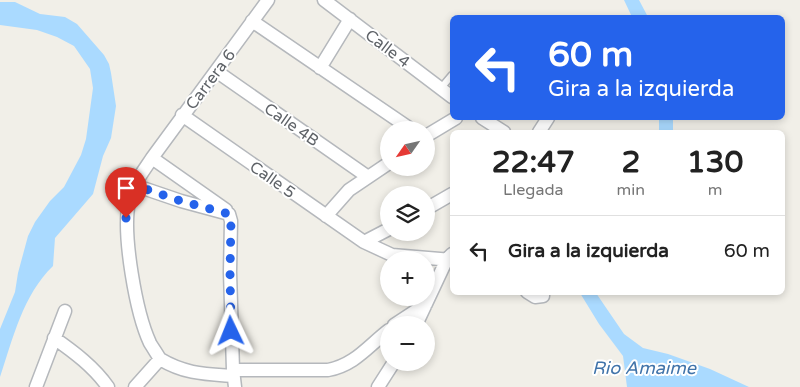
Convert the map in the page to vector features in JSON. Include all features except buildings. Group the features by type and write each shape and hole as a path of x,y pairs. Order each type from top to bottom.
{"street":[{"name":"Carrera 6","path":"160,359 150,344 143,324 131,268 126,218 129,200 134,185 152,158 268,0"},
{"name":"Calle 4","path":"324,0 450,95"},
{"path":"320,68 350,19"},
{"path":"252,21 399,121"},
{"name":"Calle 4B","path":"216,71 368,177"},
{"name":"Calle 5","path":"182,115 364,242 392,255 416,258 450,258"},
{"path":"435,131 453,120"},
{"path":"485,120 501,130"},
{"path":"152,158 220,205 229,214 231,221 230,272 234,378"},
{"path":"326,216 349,190 380,169"},
{"path":"134,185 181,201 229,214"},
{"path":"435,204 450,195"},
{"path":"364,242 380,234"},
{"path":"435,287 450,260"},
{"path":"532,295 535,297 543,295"},
{"path":"408,316 423,306"},
{"path":"36,387 65,311"},
{"path":"54,338 87,363 108,387"},
{"path":"135,387 160,359 174,368 234,378 328,370 342,367 354,360 380,338"},
{"path":"378,387 388,371"}],"lane":[{"path":"441,88 450,77"}],"water":[{"path":"624,0 639,0 647,15 631,15"},
{"path":"0,2 15,2 40,14 65,17 77,24 104,55 109,64 116,106 111,138 103,156 93,194 55,238 53,266 43,277 26,304 0,377 0,329 15,292 28,236 35,222 50,201 64,187 81,155 86,139 93,88 90,69 74,46 57,37 37,30 0,25"},
{"path":"659,120 673,120 673,130 659,130"},
{"name":"Rio Amaime","path":"581,295 597,295 624,334 643,348 668,354 710,369 749,387 627,387 623,356 599,324"}],"route":[{"path":"126,218 134,185 181,201 229,214 231,221 231,331"}]}
